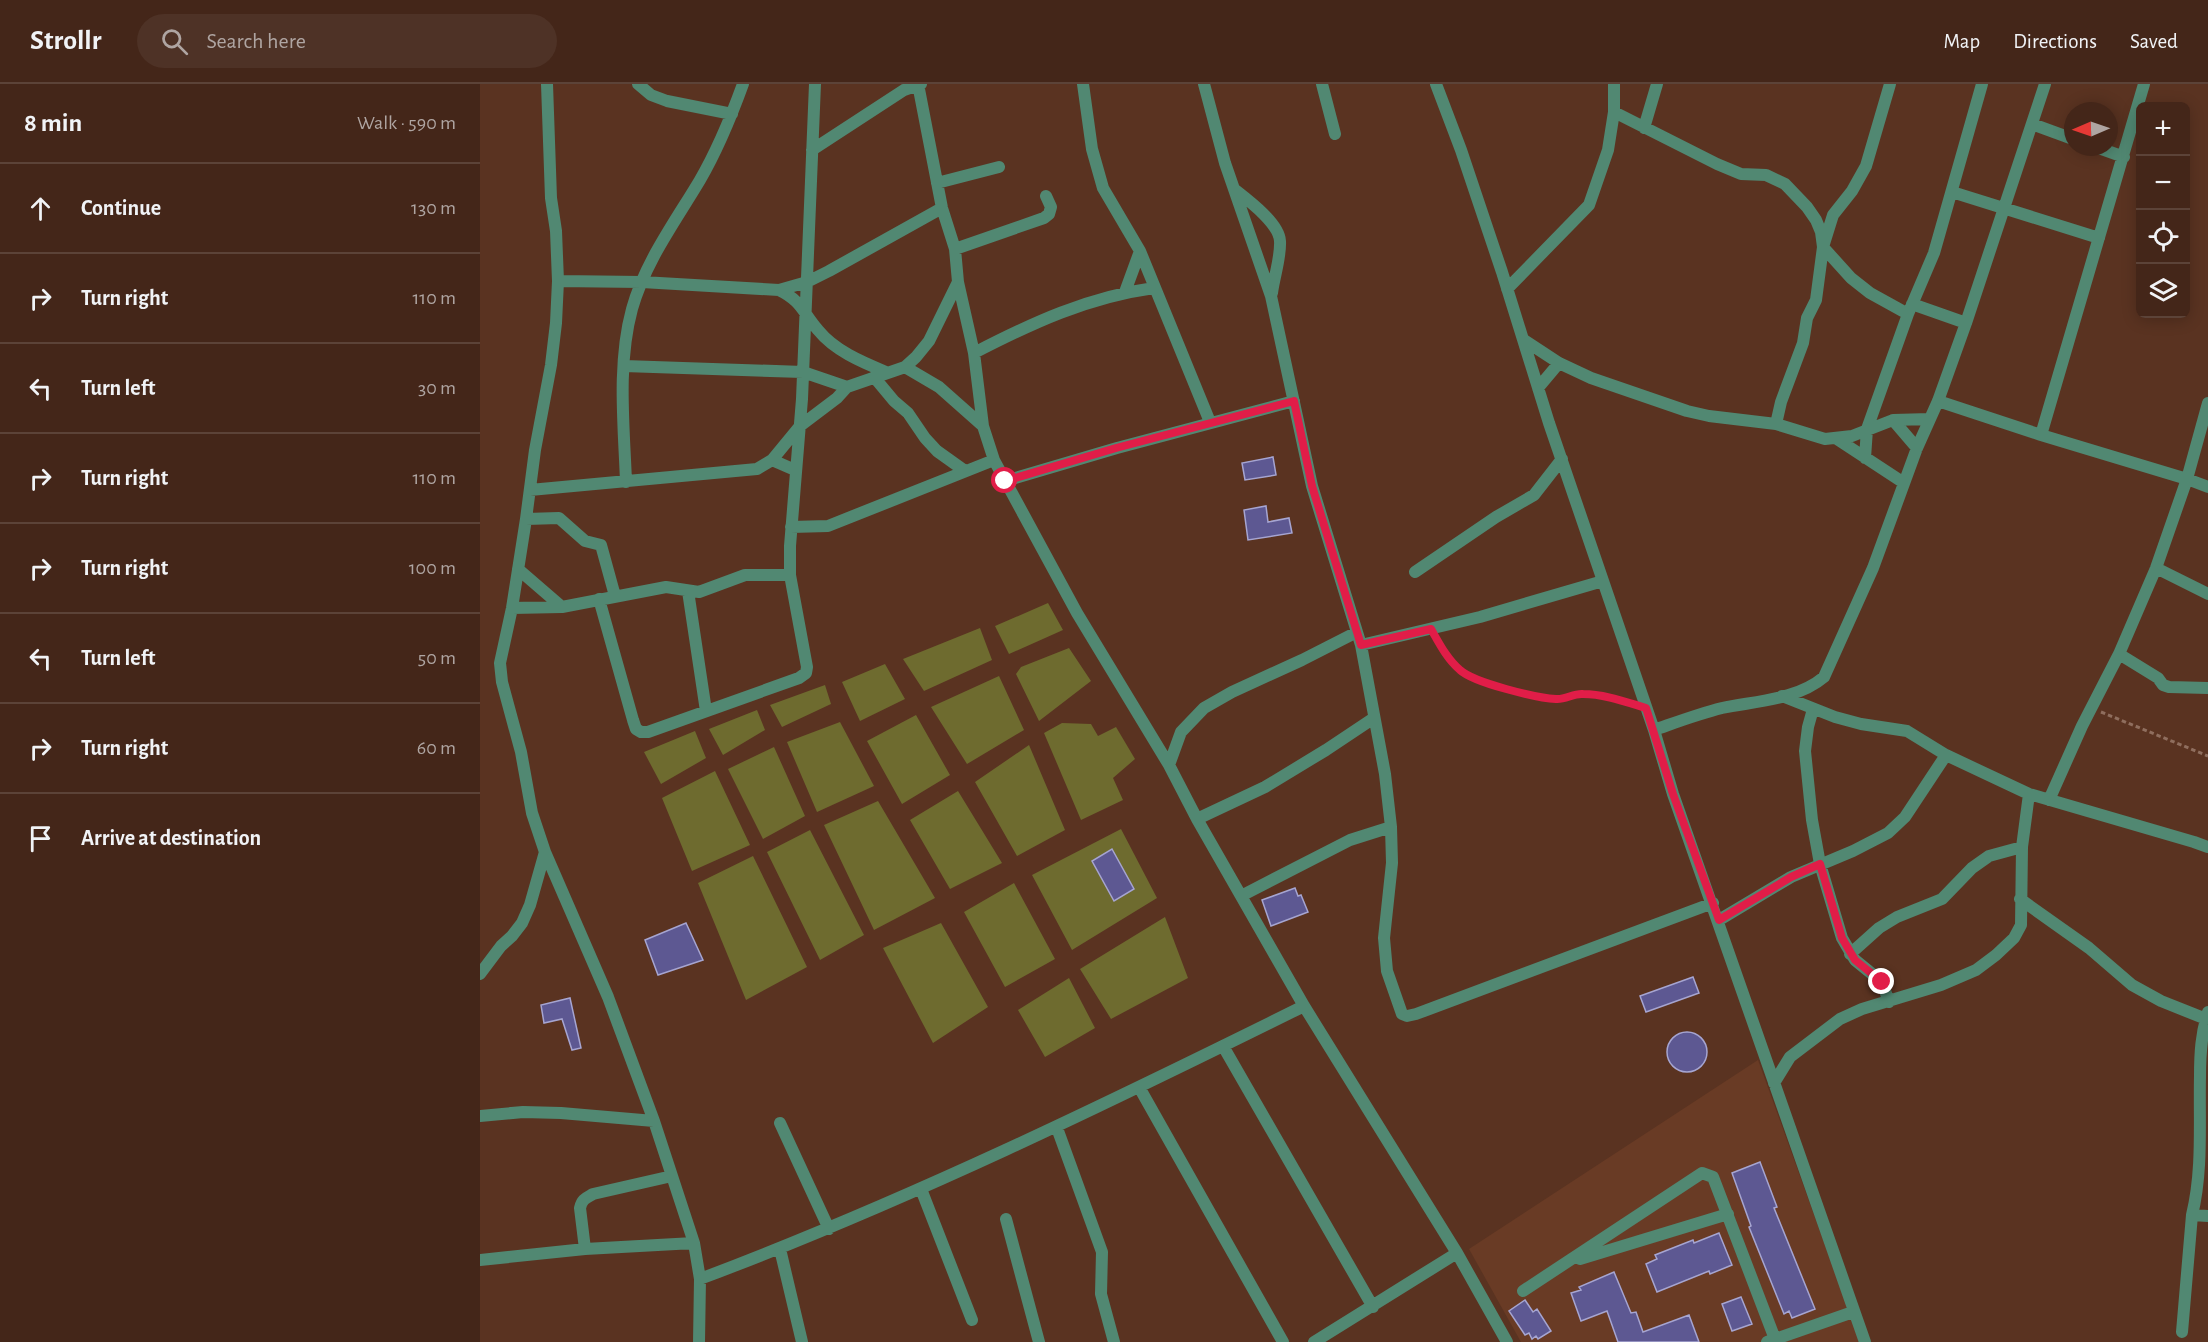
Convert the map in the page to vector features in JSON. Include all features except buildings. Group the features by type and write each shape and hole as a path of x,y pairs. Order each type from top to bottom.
{"street":[{"path":"547,84 551,198 556,231 558,281 551,365 535,450 512,608 500,663 502,682 521,752 532,813 545,852 595,963 654,1121 694,1243 700,1279 699,1342"},
{"path":"638,84 651,95 667,101 732,114"},
{"path":"626,482 624,366 632,310 660,244 719,147 743,84"},
{"path":"599,599 636,729 641,732 648,732 799,678 806,673 807,667 790,575 791,527 803,372 815,84"},
{"path":"812,150 904,90 919,84 942,208 955,249 958,282 974,353 983,426 994,460 1077,613 1169,765 1197,819 1304,1006 1457,1253 1507,1342"},
{"path":"1083,84 1096,167 1103,188 1140,251 1210,422"},
{"path":"1204,84 1233,188 1271,296 1312,486 1355,633 1361,645 1385,774 1391,826 1392,863 1384,938 1387,971 1402,1014 1407,1016 1713,903"},
{"path":"1322,84 1335,134"},
{"path":"1436,84 1461,150 1538,388 1654,730 1673,794 1865,1342"},
{"path":"1507,289 1589,205 1608,150 1614,112 1614,84"},
{"path":"1644,128 1657,84"},
{"path":"1776,424 1781,402 1803,343 1807,318 1816,300 1823,247 1833,215 1866,166 1890,84"},
{"path":"1865,458 1867,429 1910,309 1934,253 1982,84"},
{"path":"1654,730 1700,714 1782,696 1814,685 1824,677 1873,567 1917,448 1938,400 1966,323 2044,84"},
{"path":"2041,435 2144,84"},
{"path":"1614,112 1717,164 1741,174 1766,175 1785,184 1816,220 1821,232 1823,247 1851,278 1870,293 1910,309 1966,323"},
{"path":"2032,124 2064,136"},
{"path":"2118,155 2124,157"},
{"path":"937,183 999,167"},
{"path":"1233,188 1267,218 1275,227 1280,240 1271,296"},
{"path":"1952,192 2099,238"},
{"path":"955,249 1044,218 1049,214 1051,207 1046,196"},
{"path":"558,281 642,282 779,290 807,282 942,208"},
{"path":"1125,292 1140,251"},
{"path":"530,490 757,469 772,460 800,426 837,398 847,387 904,367 916,357 929,340 958,282"},
{"path":"974,353 1062,311 1125,292 1154,288"},
{"path":"779,290 790,296 806,311 818,330 831,343 862,362 886,372"},
{"path":"1524,340 1559,363 1591,378 1687,411 1776,424 1825,439 1852,436 1893,420 1930,419"},
{"path":"1538,388 1559,363"},
{"path":"624,366 803,372 847,387"},
{"path":"904,367 939,387 983,426"},
{"path":"874,377 894,401 908,413 937,451 965,471"},
{"path":"1938,400 2208,487"},
{"path":"1005,481 1210,422 1294,401"},
{"path":"2049,800 2091,708 2119,654 2156,568 2187,479 2208,403"},
{"path":"1893,420 1917,448"},
{"path":"1837,439 1904,483"},
{"path":"1414,572 1496,517 1534,495 1562,459"},
{"path":"772,460 795,470"},
{"path":"791,527 828,526 994,460"},
{"path":"526,519 559,518 585,541 601,545 615,596"},
{"path":"2156,568 2208,594"},
{"path":"518,569 562,607"},
{"path":"512,608 562,607 666,587 699,592 745,575 790,575"},
{"path":"1361,645 1480,618 1603,581"},
{"path":"688,591 706,711"},
{"path":"1169,765 1181,732 1204,708 1232,692 1355,633"},
{"path":"2119,654 2158,678 2163,685 2208,688"},
{"path":"1782,696 1861,724 1907,731 1946,755 2029,794 2208,848"},
{"path":"1814,709 1808,727 1805,752 1812,820 1820,864 1842,938 1850,954 1882,982 1889,1002"},
{"path":"1197,819 1264,786 1326,750 1374,718"},
{"path":"1719,920 1791,877 1853,851 1888,833 1905,817 1946,755"},
{"path":"1774,1083 1790,1057 1839,1019 1862,1009 1941,985 1976,970 2014,938 2021,925 2022,846 2029,794"},
{"path":"1241,896 1350,840 1391,826"},
{"path":"2194,842 2208,836"},
{"path":"1850,954 1879,928 1897,917 1941,898 1989,856 2022,846"},
{"path":"480,974 522,923 530,905 545,852"},
{"path":"2020,898 2089,948 2133,985 2161,1001 2207,1016 2200,1053 2199,1178 2192,1215 2182,1332"},
{"path":"700,1279 829,1229 1057,1128 1304,1006"},
{"path":"1223,1046 1373,1307"},
{"path":"1139,1087 1283,1342"},
{"path":"480,1116 523,1112 561,1113 654,1121"},
{"path":"780,1123 829,1229"},
{"path":"1057,1128 1102,1252 1101,1294 1114,1342"},
{"path":"1523,1291 1702,1173 1713,1177 1728,1214 1771,1341 1853,1312"},
{"path":"585,1249 580,1208 585,1198 672,1176"},
{"path":"921,1189 972,1320"},
{"path":"1566,1263 1728,1214"},
{"path":"2192,1215 2208,1216"},
{"path":"1006,1219 1040,1342"},
{"path":"480,1260 585,1249 694,1243"},
{"path":"780,1249 802,1342"},
{"path":"1314,1342 1457,1253"}],"path":[{"path":"1431,629 1445,654 1461,672 1473,678 1545,698 1560,699 1581,693 1646,708"},
{"path":"2091,708 2208,756"}],"shaded area":[{"path":"1048,603 1063,630 1009,654 995,626"},
{"path":"980,628 992,660 924,691 903,659"},
{"path":"1069,648 1091,681 1039,721 1016,674 1021,667"},
{"path":"885,664 905,699 860,721 842,682"},
{"path":"999,676 1024,730 967,764 931,707"},
{"path":"825,685 831,704 782,727 770,705"},
{"path":"757,710 765,730 723,755 709,729"},
{"path":"916,715 950,775 902,804 867,741"},
{"path":"840,722 874,786 817,812 787,742"},
{"path":"1062,723 1091,724 1098,736 1116,727 1135,759 1113,778 1123,800 1081,820 1044,733"},
{"path":"695,731 706,758 661,784 644,752"},
{"path":"1029,745 1065,830 1017,856 975,782"},
{"path":"774,747 805,816 763,839 728,769"},
{"path":"715,771 750,845 692,871 662,798"},
{"path":"958,791 1002,863 950,889 910,820"},
{"path":"878,801 935,898 874,930 824,825"},
{"path":"1121,829 1157,898 1072,950 1032,875","holes":["1112,850 1134,889 1114,900 1092,861"]},
{"path":"810,830 864,935 820,960 767,852"},
{"path":"753,856 807,967 746,1000 698,883"},
{"path":"1014,883 1055,959 1005,987 964,912"},
{"path":"1165,917 1188,978 1111,1019 1080,969"},
{"path":"941,923 988,1007 933,1043 883,948"},
{"path":"1069,978 1095,1028 1045,1057 1018,1010"},
{"path":"1758,1060 1860,1342 1521,1342 1469,1249"}],"route":[{"path":"1005,481 1116,448 1294,401 1312,486 1355,633 1361,645 1431,629 1445,654 1461,672 1473,678 1545,698 1560,699 1581,693 1646,708 1673,794 1719,920 1746,906 1791,877 1820,864 1842,938 1850,954 1882,982"}]}
